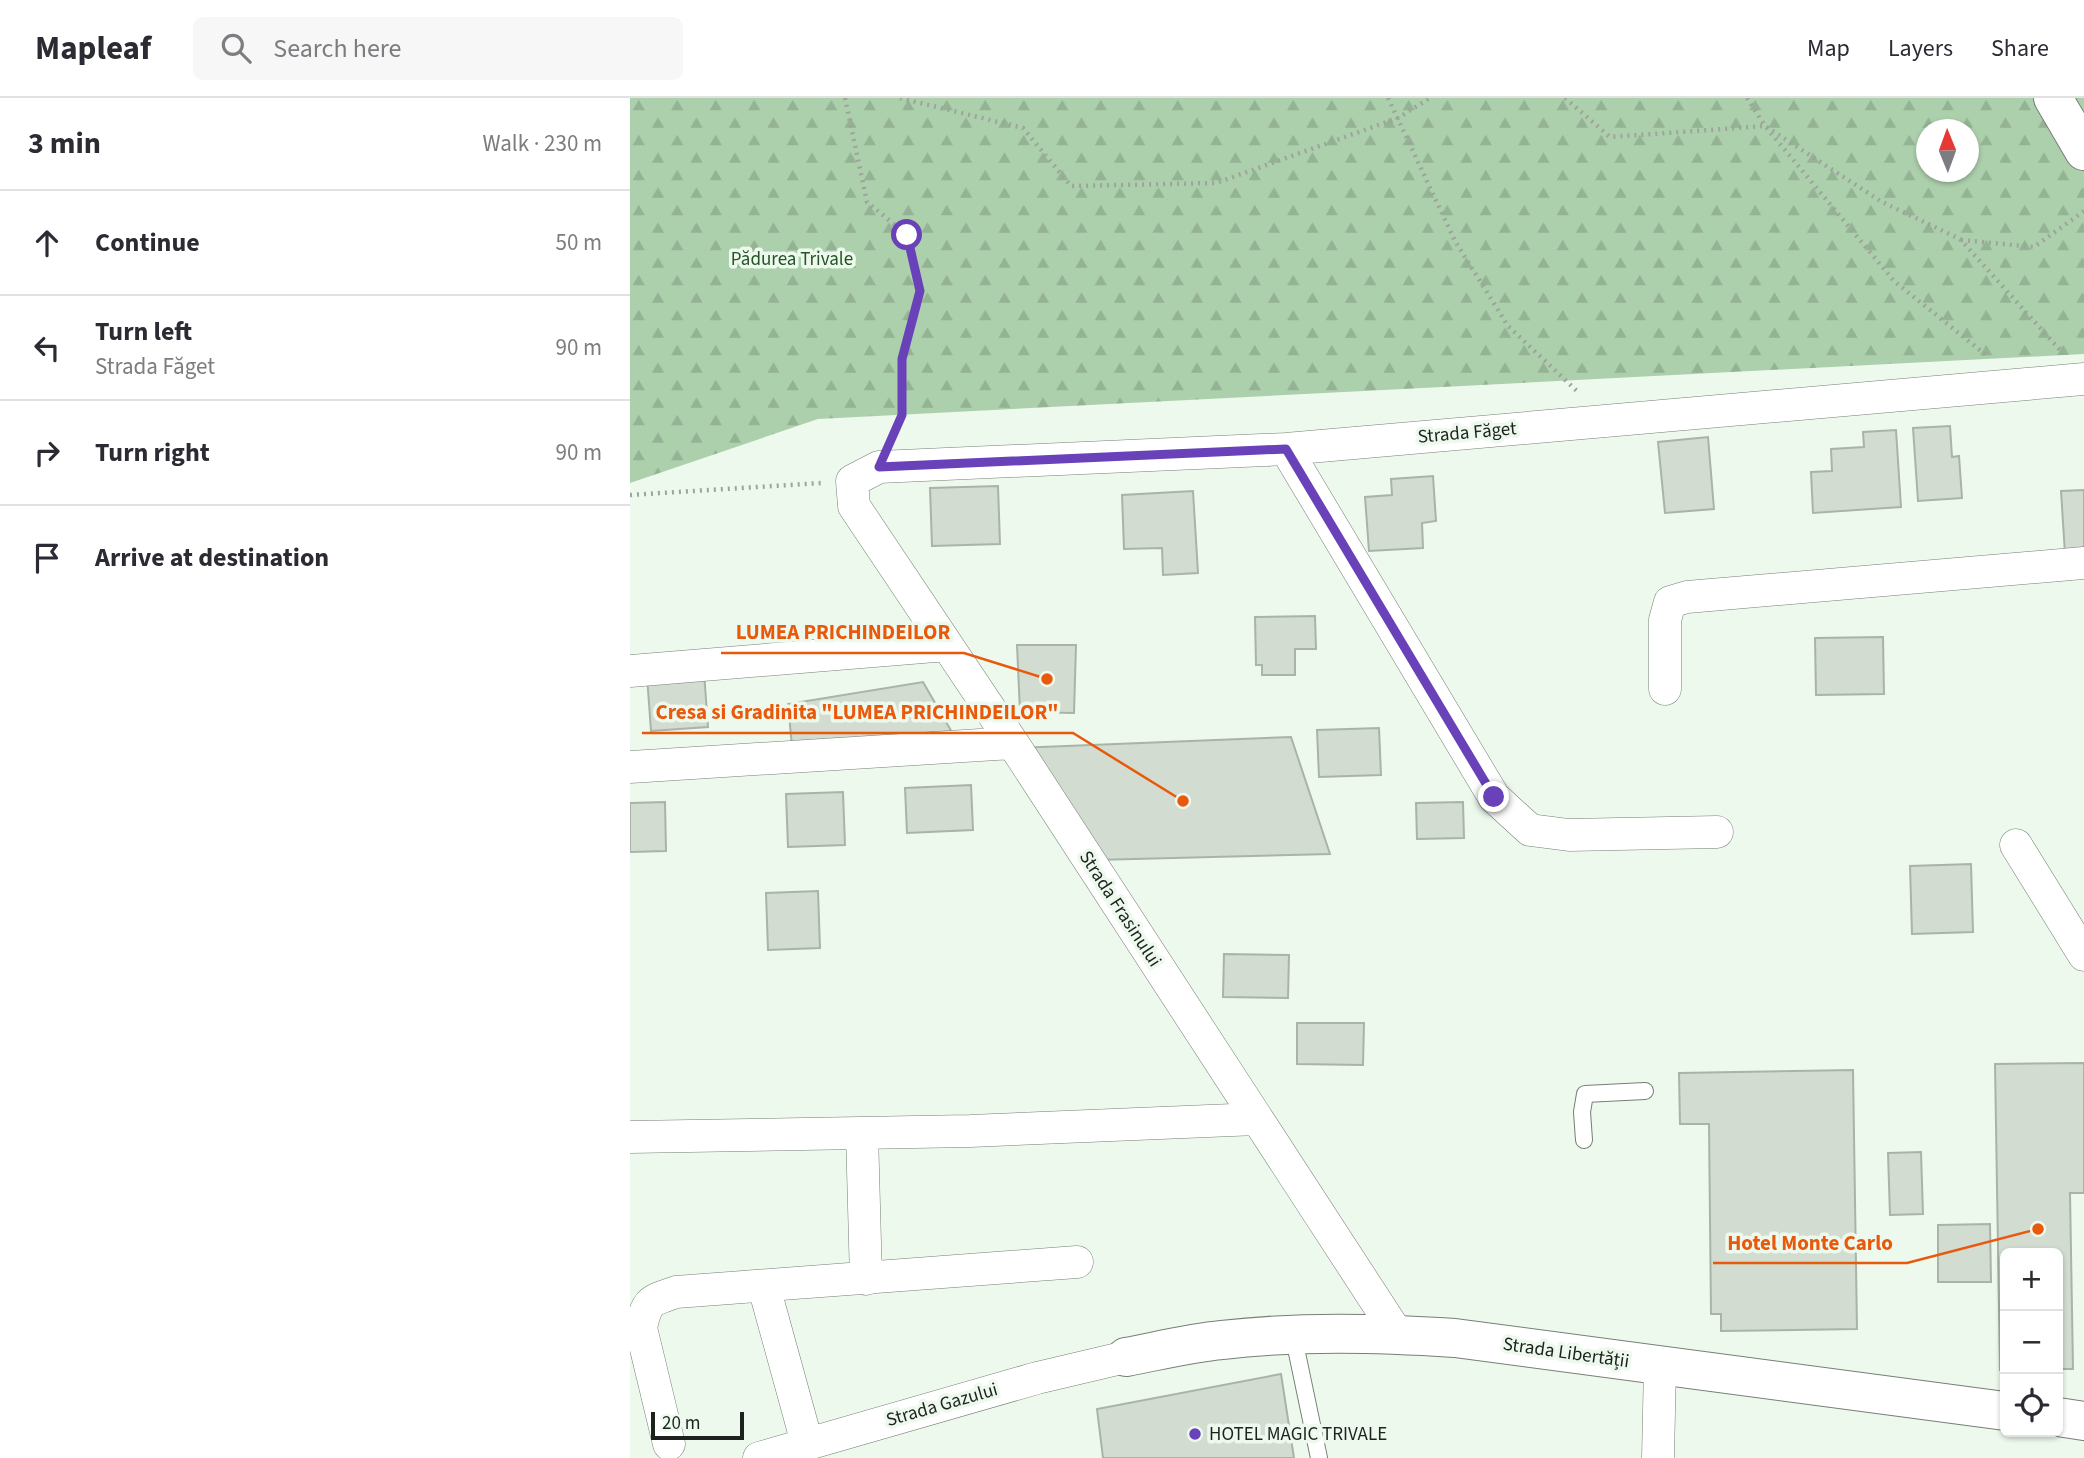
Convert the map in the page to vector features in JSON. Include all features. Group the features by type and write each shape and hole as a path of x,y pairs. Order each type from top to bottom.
{"street":[{"path":"2053,98 2084,151"},
{"name":"Strada Făget","path":"865,474 1286,449 2022,384 2075,368"},
{"path":"1286,449 1494,797 1530,830 1569,835 1717,831"},
{"name":"Strada Frasinului","path":"865,474 854,506 1398,1335"},
{"path":"1665,689 1665,620 1670,602 1687,597 2084,563"},
{"path":"630,671 947,645"},
{"path":"630,767 1012,743"},
{"path":"2016,845 2084,956"},
{"path":"630,1138 1257,1119"},
{"path":"862,1133 866,1279"},
{"path":"669,1444 641,1328 645,1310 654,1300 676,1292 1077,1262"},
{"path":"764,1287 807,1443"},
{"name":"Strada Libertății","path":"1126,1357 1219,1340 1293,1334 1455,1338 2000,1409"},
{"name":"Strada Gazului","path":"759,1458 1037,1378 1126,1357"},
{"path":"1658,1458 1660,1366"},
{"path":"2063,1418 2084,1421"}],"lane":[{"path":"1584,1140 1582,1112 1585,1094 1644,1091"},
{"path":"1293,1334 1319,1458"}],"path":[{"path":"630,495 865,474 902,415 902,359 920,291 907,235 867,202 845,98"},
{"path":"900,98 1023,128 1071,186 1216,183 1398,118 1430,98"},
{"path":"1388,98 1455,241 1508,326 1608,420"},
{"path":"1565,98 1610,137 1765,126 1882,202 1960,239 2034,247 2084,211"},
{"path":"1746,98 1765,126 1894,281 2022,384"},
{"path":"1960,239 2075,368"}],"green space":[{"name":"Pădurea Trivale","path":"630,98 2084,98 2084,354 818,419 630,483"}],"building":[{"path":"1950,426 1952,457 1959,456 1962,498 1918,501 1913,428"},
{"path":"1896,430 1901,507 1813,513 1811,472 1832,471 1831,449 1864,447 1863,432"},
{"path":"1708,437 1714,509 1665,513 1658,442"},
{"path":"1433,476 1436,521 1422,523 1423,548 1369,551 1365,497 1392,495 1391,479"},
{"path":"998,486 1000,544 932,546 930,488"},
{"path":"2084,490 2084,553 2065,554 2061,491"},
{"path":"1193,491 1198,573 1163,575 1162,548 1124,549 1122,495"},
{"path":"1315,616 1316,649 1295,649 1295,675 1262,675 1262,665 1256,665 1255,617"},
{"path":"1883,637 1884,694 1816,695 1815,638"},
{"path":"1017,645 1076,645 1074,713 1020,712"},
{"path":"704,672 708,727 651,731 647,676"},
{"path":"923,682 960,746 793,757 788,704"},
{"path":"1379,728 1381,775 1319,777 1317,730"},
{"path":"1291,737 1330,854 1095,860 1016,748"},
{"path":"971,785 973,830 907,833 905,788"},
{"path":"843,792 845,845 788,847 786,794"},
{"path":"665,802 666,851 630,852 630,803"},
{"path":"1463,802 1464,838 1417,839 1416,803"},
{"path":"1971,864 1973,932 1912,934 1910,866"},
{"path":"818,891 820,948 768,950 766,893"},
{"path":"1224,954 1289,955 1288,998 1223,997"},
{"path":"1297,1023 1364,1023 1363,1065 1297,1064"},
{"path":"2084,1063 2084,1193 2070,1193 2073,1369 2063,1369 2063,1248 2000,1248 2000,1370 1995,1064"},
{"path":"1853,1070 1857,1329 1721,1331 1721,1314 1711,1314 1709,1124 1680,1124 1679,1073"},
{"path":"1921,1152 1923,1214 1890,1215 1888,1153"},
{"path":"1990,1224 1991,1282 1938,1282 1938,1225"},
{"name":"HOTEL MAGIC TRIVALE","path":"1281,1374 1294,1458 1103,1458 1097,1409"}],"place":[{"name":"LUMEA PRICHINDEILOR","path":"1047,679"},
{"name":"Cresa si Gradinita \"LUMEA PRICHINDEILOR\"","path":"1183,801"},
{"name":"Hotel Monte Carlo","path":"2038,1229"},
{"name":"HOTEL MAGIC TRIVALE","path":"1195,1434"}],"route":[{"path":"907,235 920,291 902,359 902,415 879,467 1286,449 1494,797"}]}
